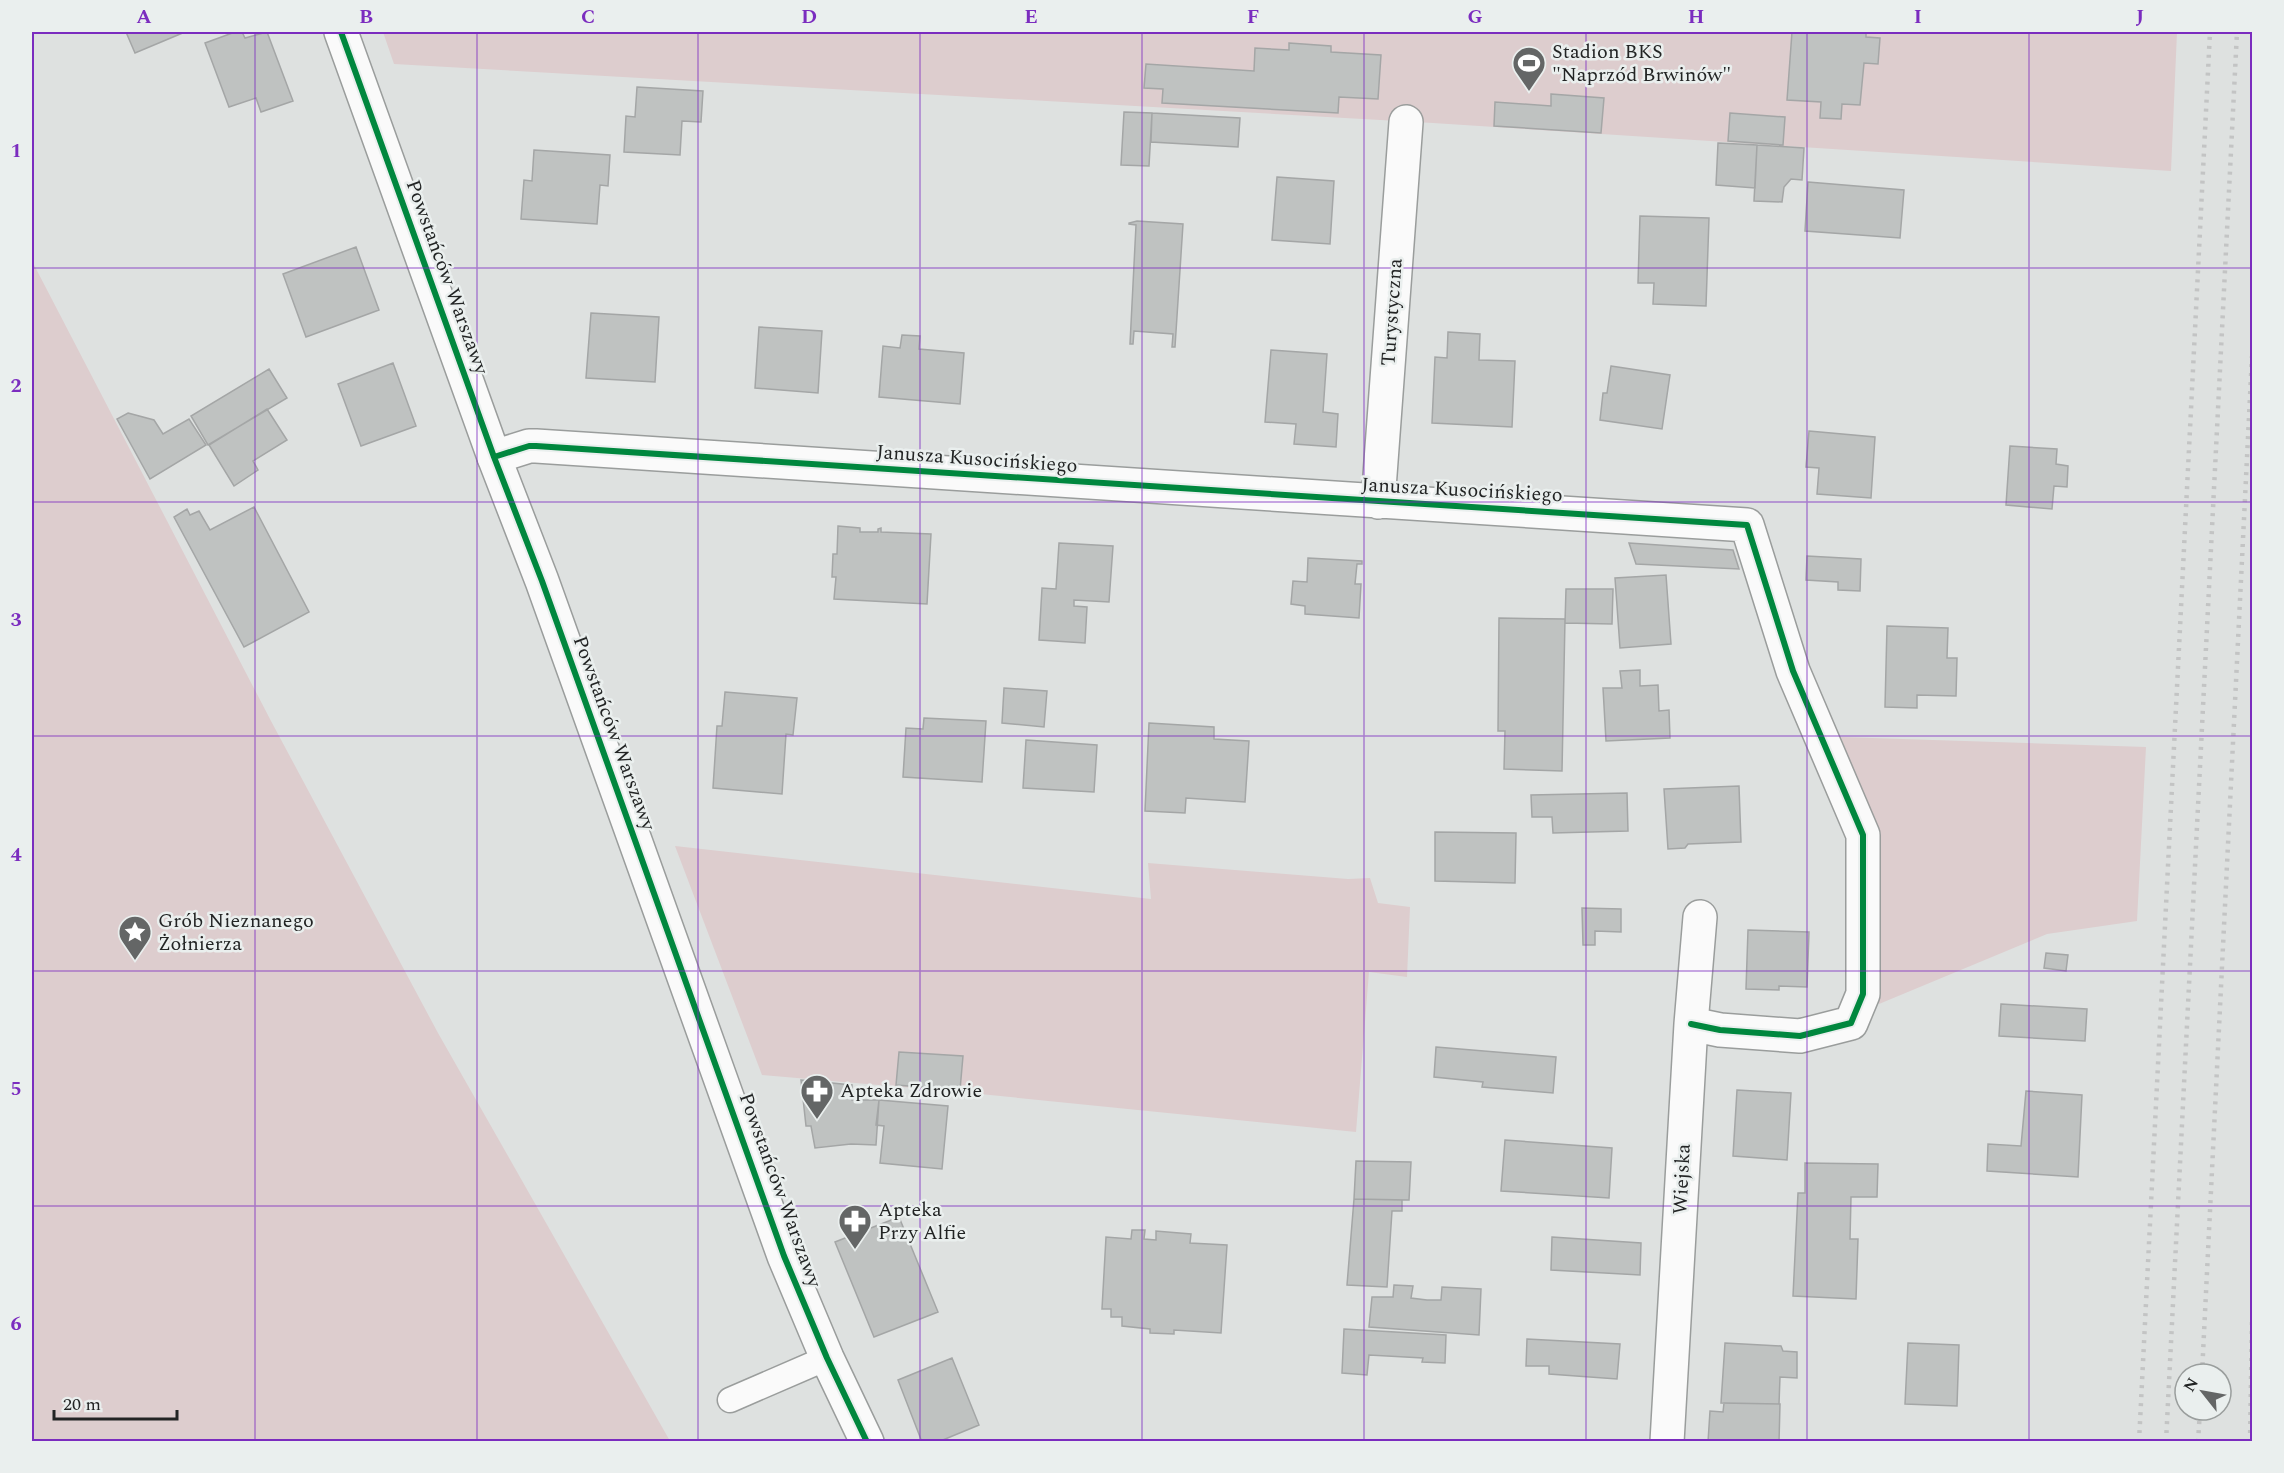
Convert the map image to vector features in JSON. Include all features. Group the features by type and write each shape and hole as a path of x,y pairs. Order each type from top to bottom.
{"street":[{"name":"Powstańców Warszawy","path":"340,32 494,457 546,592 778,1239 827,1358 867,1442"},
{"name":"Turystyczna","path":"1378,502 1406,122"},
{"name":"Janusza Kusocińskiego","path":"494,457 525,447 536,446 1747,525 1793,671 1863,835 1863,994 1851,1023 1800,1036 1720,1030 1691,1024"},
{"name":"Wiejska","path":"1667,1442 1691,1024 1700,917"}],"lane":[{"path":"730,1400 827,1358"}],"shaded area":[{"name":"Stadion BKS \"Naprzód Brwinów\"","path":"383,32 2177,32 2171,171 1433,123 394,64"},
{"path":"32,261 271,721 438,1033 670,1441 32,1441"},
{"path":"1841,737 2146,747 2137,921 2047,934 1879,1004 1881,900 1872,824"},
{"path":"675,846 1151,899 1148,863 1348,879 1370,878 1378,903 1410,907 1407,977 1369,972 1356,1132 960,1092 762,1075"}],"building":[{"path":"126,32 185,32 135,53"},
{"path":"235,32 242,32 245,38 267,32 293,101 261,112 256,98 229,107 205,43"},
{"path":"1792,32 1866,32 1866,37 1880,38 1878,64 1864,63 1860,105 1842,104 1841,119 1820,118 1821,102 1787,100"},
{"path":"1289,43 1331,46 1331,52 1381,55 1378,99 1339,97 1338,113 1162,103 1163,89 1144,88 1146,64 1254,71 1255,48 1289,50"},
{"path":"637,87 703,91 701,122 682,121 680,155 624,152 626,116 635,117"},
{"path":"1551,94 1604,98 1601,133 1494,126 1495,102 1551,106"},
{"path":"1124,112 1152,113 1149,166 1121,165"},
{"path":"1152,113 1240,118 1238,147 1151,142"},
{"path":"1730,113 1785,117 1783,145 1728,141"},
{"path":"1718,143 1757,145 1755,188 1716,185"},
{"path":"1757,145 1804,148 1802,180 1791,179 1784,187 1782,202 1754,201"},
{"path":"534,150 610,155 608,186 600,185 597,224 521,219 524,180 532,181"},
{"path":"1277,177 1334,181 1330,244 1272,240"},
{"path":"1808,182 1904,190 1900,238 1805,231"},
{"path":"1640,216 1709,218 1706,306 1653,304 1654,283 1638,283"},
{"path":"1137,221 1183,224 1175,347 1172,347 1173,334 1134,331 1133,344 1130,344 1136,225 1129,223"},
{"path":"356,247 379,310 306,337 283,274"},
{"path":"591,313 659,317 655,382 586,378"},
{"path":"759,327 822,331 818,393 755,388"},
{"path":"1448,332 1480,334 1479,360 1515,361 1512,427 1432,423 1435,357 1447,358"},
{"path":"902,335 920,336 919,349 964,353 960,404 879,397 883,346 900,348"},
{"path":"1271,350 1327,354 1323,412 1338,414 1336,447 1294,444 1296,424 1265,422"},
{"path":"393,363 416,426 361,446 338,384"},
{"path":"1611,366 1670,375 1662,429 1600,420 1603,393 1607,393"},
{"path":"269,369 287,398 208,445 191,416"},
{"path":"267,409 287,440 253,461 258,470 234,486 209,445"},
{"path":"128,413 154,420 163,434 189,419 206,445 150,479 117,419"},
{"path":"1809,431 1875,437 1871,498 1817,494 1819,468 1806,467"},
{"path":"2010,446 2057,449 2056,464 2068,466 2067,487 2054,486 2052,509 2006,505"},
{"path":"254,507 309,612 244,647 174,517 187,509 190,515 199,511 210,530"},
{"path":"838,526 860,528 860,532 878,532 881,528 881,532 931,534 927,604 834,599 836,577 832,577 833,554 837,554"},
{"path":"1059,543 1113,546 1109,602 1074,600 1074,606 1087,607 1085,643 1039,640 1042,588 1056,589"},
{"path":"1629,543 1733,550 1739,569 1636,564"},
{"path":"1807,556 1861,559 1860,591 1838,590 1838,582 1806,580"},
{"path":"1308,558 1362,561 1362,564 1357,564 1355,584 1361,584 1359,618 1305,614 1305,606 1291,604 1293,581 1307,582"},
{"path":"1666,575 1671,644 1620,648 1615,578"},
{"path":"1566,589 1613,589 1612,624 1565,623"},
{"path":"1499,618 1565,619 1562,771 1504,769 1505,731 1498,731"},
{"path":"1887,626 1948,628 1947,658 1957,658 1956,696 1917,695 1917,708 1885,707"},
{"path":"1640,670 1640,686 1658,685 1659,711 1669,710 1670,738 1606,741 1603,688 1622,688 1620,671"},
{"path":"1004,688 1047,691 1044,727 1002,723"},
{"path":"725,692 797,698 793,735 786,734 782,794 713,788 717,726 722,726"},
{"path":"924,718 986,721 982,782 903,777 906,728 923,729"},
{"path":"1149,723 1214,727 1214,739 1249,741 1245,802 1186,798 1185,813 1145,811"},
{"path":"1026,740 1097,745 1094,792 1023,788"},
{"path":"1739,786 1741,842 1688,844 1685,848 1668,849 1664,789"},
{"path":"1627,793 1628,831 1553,833 1552,817 1532,817 1531,795"},
{"path":"1435,832 1516,833 1515,883 1435,881"},
{"path":"1582,908 1621,909 1621,932 1595,931 1595,945 1583,945"},
{"path":"1748,930 1809,932 1807,987 1779,986 1779,990 1746,989"},
{"path":"2046,953 2068,955 2066,971 2044,968"},
{"path":"2001,1004 2087,1009 2085,1041 1999,1036"},
{"path":"1436,1047 1556,1057 1553,1093 1482,1087 1483,1082 1434,1077"},
{"path":"899,1052 963,1056 960,1090 896,1085"},
{"path":"801,1080 852,1085 852,1100 879,1100 876,1145 851,1144 815,1148 811,1126 806,1126"},
{"path":"1737,1090 1791,1093 1787,1160 1733,1156"},
{"path":"2026,1091 2082,1095 2078,1177 1987,1171 1988,1144 2021,1146"},
{"path":"879,1100 948,1106 942,1169 880,1163 884,1126 876,1125"},
{"path":"1505,1140 1612,1148 1609,1198 1501,1191"},
{"path":"1356,1161 1411,1162 1409,1200 1354,1199"},
{"path":"1805,1163 1878,1164 1877,1197 1851,1197 1850,1239 1858,1239 1856,1299 1793,1296 1798,1193 1805,1193"},
{"path":"1354,1199 1402,1200 1402,1211 1392,1211 1387,1287 1347,1285"},
{"path":"899,1217 938,1312 874,1337 835,1242"},
{"path":"1132,1230 1145,1230 1144,1239 1156,1240 1156,1231 1191,1234 1190,1243 1227,1245 1221,1333 1174,1330 1174,1334 1150,1333 1150,1329 1122,1326 1122,1317 1111,1317 1111,1309 1102,1309 1106,1237 1131,1239"},
{"path":"1552,1237 1641,1243 1640,1275 1551,1270"},
{"path":"1394,1285 1413,1286 1411,1298 1427,1300 1441,1300 1442,1287 1481,1289 1479,1335 1369,1327 1372,1297 1393,1297"},
{"path":"1344,1329 1446,1335 1445,1363 1422,1362 1423,1358 1369,1355 1367,1375 1342,1373"},
{"path":"1527,1339 1620,1344 1617,1379 1549,1374 1549,1366 1526,1366"},
{"path":"1725,1343 1781,1346 1783,1351 1797,1352 1797,1378 1780,1377 1779,1404 1721,1403"},
{"path":"1908,1343 1959,1345 1957,1406 1905,1404"},
{"path":"952,1358 979,1425 938,1442 922,1442 898,1380"},
{"path":"1724,1403 1780,1404 1779,1442 1708,1442 1710,1411 1723,1412"}],"railway":[{"path":"2139,1442 2210,32"},
{"path":"2166,1442 2237,32"},
{"path":"2203,1362 2252,356"},
{"path":"2250,1442 2252,1319"},
{"path":"2198,1442 2199,1422"}],"cycle path":[{"path":"341,32 494,457 542,581 784,1256 827,1358 867,1442"},
{"path":"494,457 536,446 1747,525 1793,671 1863,835 1863,994 1851,1023 1800,1036 1720,1030 1691,1024"}],"place":[{"name":"Stadion BKS \"Naprzód Brwinów\"","path":"1529,92"},
{"name":"Grób Nieznanego Żołnierza","path":"135,961"},
{"name":"Apteka Zdrowie","path":"817,1120"},
{"name":"Apteka Przy Alfie","path":"855,1250"}]}
